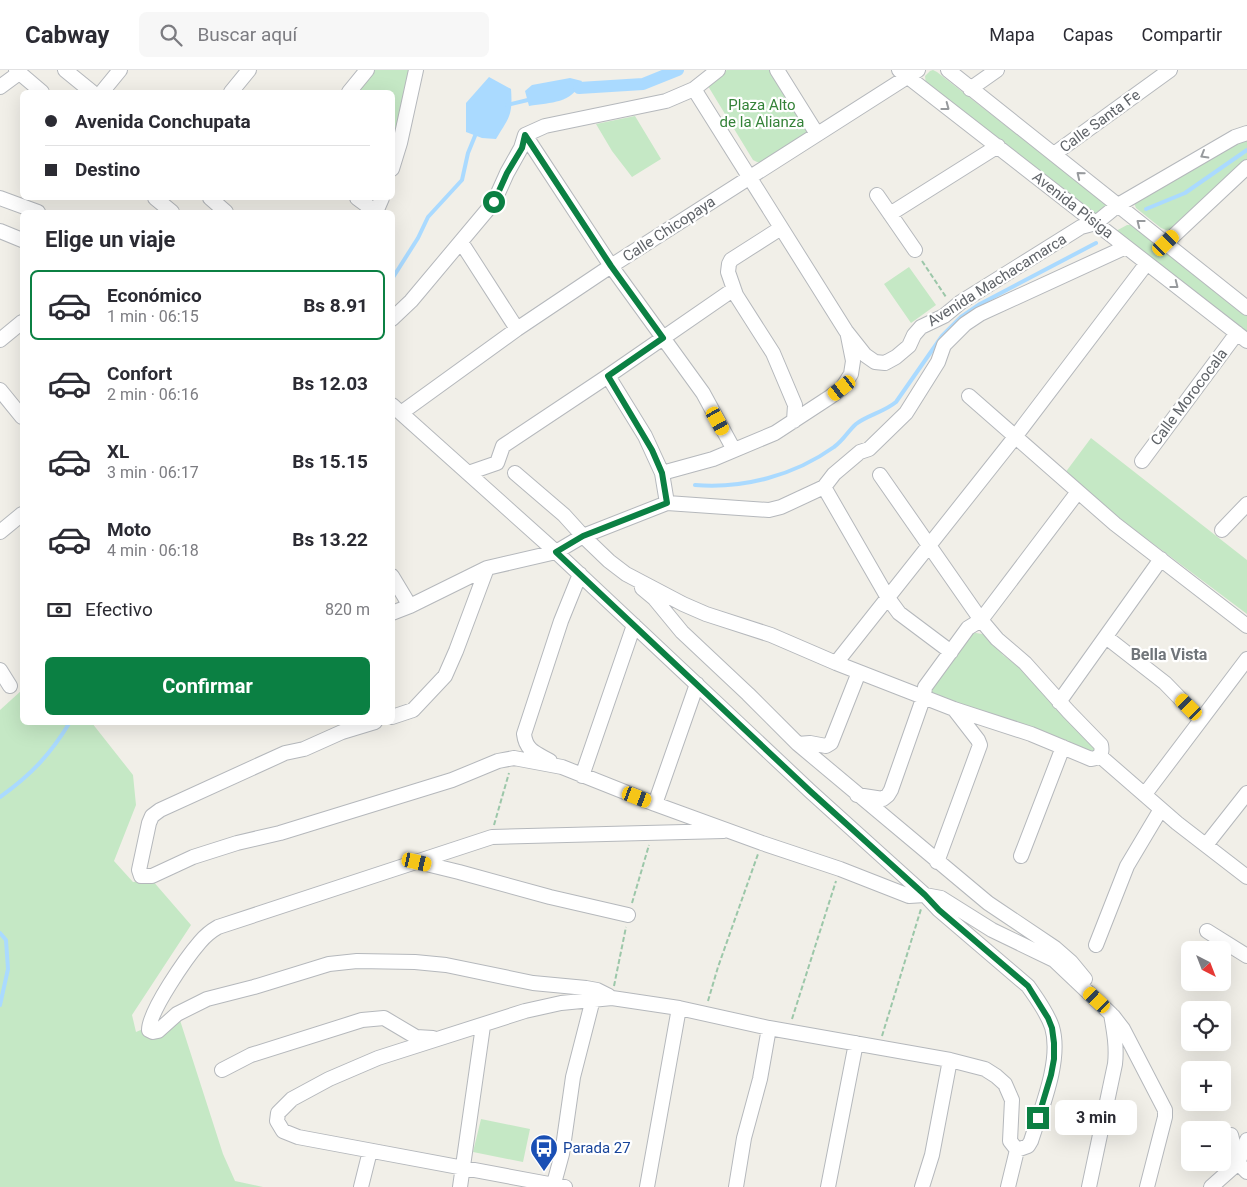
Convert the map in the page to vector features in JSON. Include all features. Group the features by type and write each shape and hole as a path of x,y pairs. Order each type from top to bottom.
{"street":[{"path":"65,70 90,90"},
{"path":"104,90 120,70"},
{"path":"233,90 248,70"},
{"path":"351,90 367,70"},
{"path":"395,159 416,70"},
{"path":"525,135 545,126 666,102 694,89 718,70"},
{"path":"777,70 817,134"},
{"name":"Avenida Pisiga","path":"948,70 1166,243 1244,300"},
{"path":"970,89 996,70"},
{"name":"Calle Santa Fe","path":"1054,154 1170,70"},
{"path":"0,87 18,71 40,90"},
{"name":"Calle Chicopaya","path":"397,409 611,266 817,134 908,72"},
{"name":"Avenida Pisiga","path":"908,72 998,146 1242,337"},
{"path":"662,473 713,459 775,433 842,388 851,374 853,361 846,331 694,89"},
{"name":"Avenida Machacamarca","path":"846,331 865,355 875,362 885,363 896,358 909,346 920,327 944,316 961,302 1081,227 1096,223 1118,205 1236,137 1247,133"},
{"path":"395,316 411,301 494,202 507,173 522,148 525,135"},
{"path":"525,135 611,266 703,393 734,450"},
{"path":"890,214 998,146"},
{"path":"1166,243 1247,167"},
{"path":"877,195 915,250"},
{"path":"0,198 33,210"},
{"path":"157,200 166,210"},
{"path":"212,200 224,210"},
{"path":"360,200 373,210"},
{"path":"781,228 731,260 728,272 736,295 773,353 795,406 794,420"},
{"path":"0,231 20,239"},
{"path":"461,242 517,329"},
{"path":"395,612 486,568 556,552 583,536 667,503 768,510 781,507 824,487 834,474 860,452 868,449 906,413 938,362 944,345 965,324 980,314 1126,247"},
{"path":"836,663 1015,437 1147,263"},
{"path":"468,474 497,462 503,446 734,289"},
{"path":"0,340 20,324"},
{"name":"Calle Morococala","path":"1142,461 1242,337"},
{"path":"608,376 649,443 662,473 667,503"},
{"path":"1,392 20,415"},
{"path":"969,396 1077,493 1247,626"},
{"path":"397,409 580,574 939,910 1028,986 1039,1002 1052,1028 1054,1043 1051,1075 1031,1141 1028,1146 1017,1150"},
{"path":"515,473 564,515 609,561 654,598 682,632 798,744 994,908 1066,957 1105,1002 1123,1030 1165,1110 1166,1117 1147,1187"},
{"path":"880,475 981,620 997,639 1025,663 1059,702 1102,745 1100,756"},
{"path":"824,487 888,598 899,613 951,652"},
{"path":"856,794 882,799 888,795 926,687 968,628 981,620 1077,493"},
{"path":"1222,530 1247,504"},
{"path":"0,532 20,516"},
{"path":"1059,702 1161,560"},
{"path":"395,716 413,710 445,676 486,568"},
{"path":"580,574 561,621 524,734 525,743 531,750 562,768 655,804 762,843 840,868 909,896 925,895 941,898 992,930 1054,960 1112,1014 1116,1050 1115,1064 1089,1187"},
{"path":"626,574 706,614 771,635 836,663 954,709 1031,734 1091,759 1100,756"},
{"path":"395,581 410,606"},
{"path":"582,776 634,625"},
{"path":"1106,637 1165,683 1201,720"},
{"path":"1145,794 1247,659"},
{"path":"0,670 10,686"},
{"path":"798,744 810,743 826,746 831,743 859,672"},
{"path":"655,804 697,684"},
{"path":"937,862 980,745 954,709"},
{"path":"365,725 342,732 304,750 285,753 160,810 152,816 149,822 139,870 141,876 152,876 193,857 237,843 280,833 452,780 498,761 514,758 562,768"},
{"path":"1021,856 1063,747"},
{"path":"1100,756 1247,877"},
{"path":"1206,845 1247,793"},
{"path":"1096,944 1127,866 1161,808"},
{"path":"612,998 597,990 533,982 446,966 415,962 357,961 329,964 207,999 177,1014 158,1031 153,1032 150,1030 149,1024 170,984 188,956 209,933 218,927 492,836 733,831"},
{"path":"417,862 550,897 628,915"},
{"path":"1208,930 1247,956"},
{"path":"592,999 573,1078 558,1186 290,1135 278,1126 278,1113 292,1099 329,1079 378,1058 534,1009 561,1003 592,999 612,998 680,1008 769,1028 950,1060 986,1069 1005,1084 1012,1100 1010,1141 1017,1150"},
{"path":"647,1187 680,1008"},
{"path":"222,1070 251,1055 362,1020 384,1018 416,1037 444,1038"},
{"path":"460,1187 483,1026"},
{"path":"736,1187 744,1138 760,1079 769,1028"},
{"path":"828,1187 856,1043"},
{"path":"922,1187 932,1156 950,1060"},
{"path":"1231,1135 1242,1167"},
{"path":"1211,1187 1242,1167 1247,1140"},
{"path":"1008,1187 1017,1150"},
{"path":"361,1187 370,1151"}],"path":[{"path":"915,250 954,309"},
{"path":"492,836 494,821 514,758"},
{"path":"705,1014 718,967 762,843"},
{"path":"788,1031 840,868"},
{"path":"878,1047 925,895"}],"green space":[{"path":"374,70 409,70 395,136 395,90 359,90"},
{"name":"Plaza Alto de la Alianza","path":"727,70 772,70 808,132 762,163 753,160 708,86 709,81"},
{"path":"933,70 1110,207 1096,216 926,84 925,76"},
{"path":"635,116 661,159 632,177 612,151 596,124"},
{"path":"1247,139 1247,161 1172,229 1166,230 1161,228 1136,208 1134,203 1235,144"},
{"path":"1131,225 1247,315 1247,336 1116,231"},
{"path":"909,267 936,305 911,323 884,284"},
{"path":"1091,438 1247,560 1247,614 1107,509 1065,473"},
{"path":"968,634 988,635 1003,655 1019,667 1096,748 1094,751 1087,752 1021,723 1013,724 928,691"},
{"path":"20,692 20,725 94,725 133,775 136,805 114,861 133,882 152,880 191,925 132,1015 136,1032 178,1014 223,1154 235,1181 263,1187 0,1187 0,710"},
{"path":"481,1119 530,1129 523,1162 473,1152"}],"water":[{"path":"489,77 511,89 511,111 496,139 482,138 466,132 466,103"},
{"path":"570,78 582,81 578,89 572,94 560,101 529,106 525,91 532,85"}],"waterway":[{"path":"579,88 643,84 678,70"},
{"path":"507,105 532,99"},
{"path":"395,274 418,238 428,217 462,180 468,153 477,131"},
{"path":"1146,209 1185,193 1247,150"},
{"path":"695,485 732,485 768,478 819,457 837,445 856,424 896,402 942,336 961,317 980,304 1096,243"},
{"path":"0,797 39,764 68,725"},
{"path":"0,933 6,940 8,969 0,1005"}],"place":[{"name":"Parada 27","path":"544,1172"}],"district":[{"name":"Bella Vista","path":"1169,654"}],"route":[{"path":"494,202 507,173 522,148 525,135 611,266 663,338 608,376 652,450 662,473 667,503 583,536 556,552 939,910 1028,986 1048,1018 1052,1028 1054,1043 1051,1075 1038,1118"}]}
